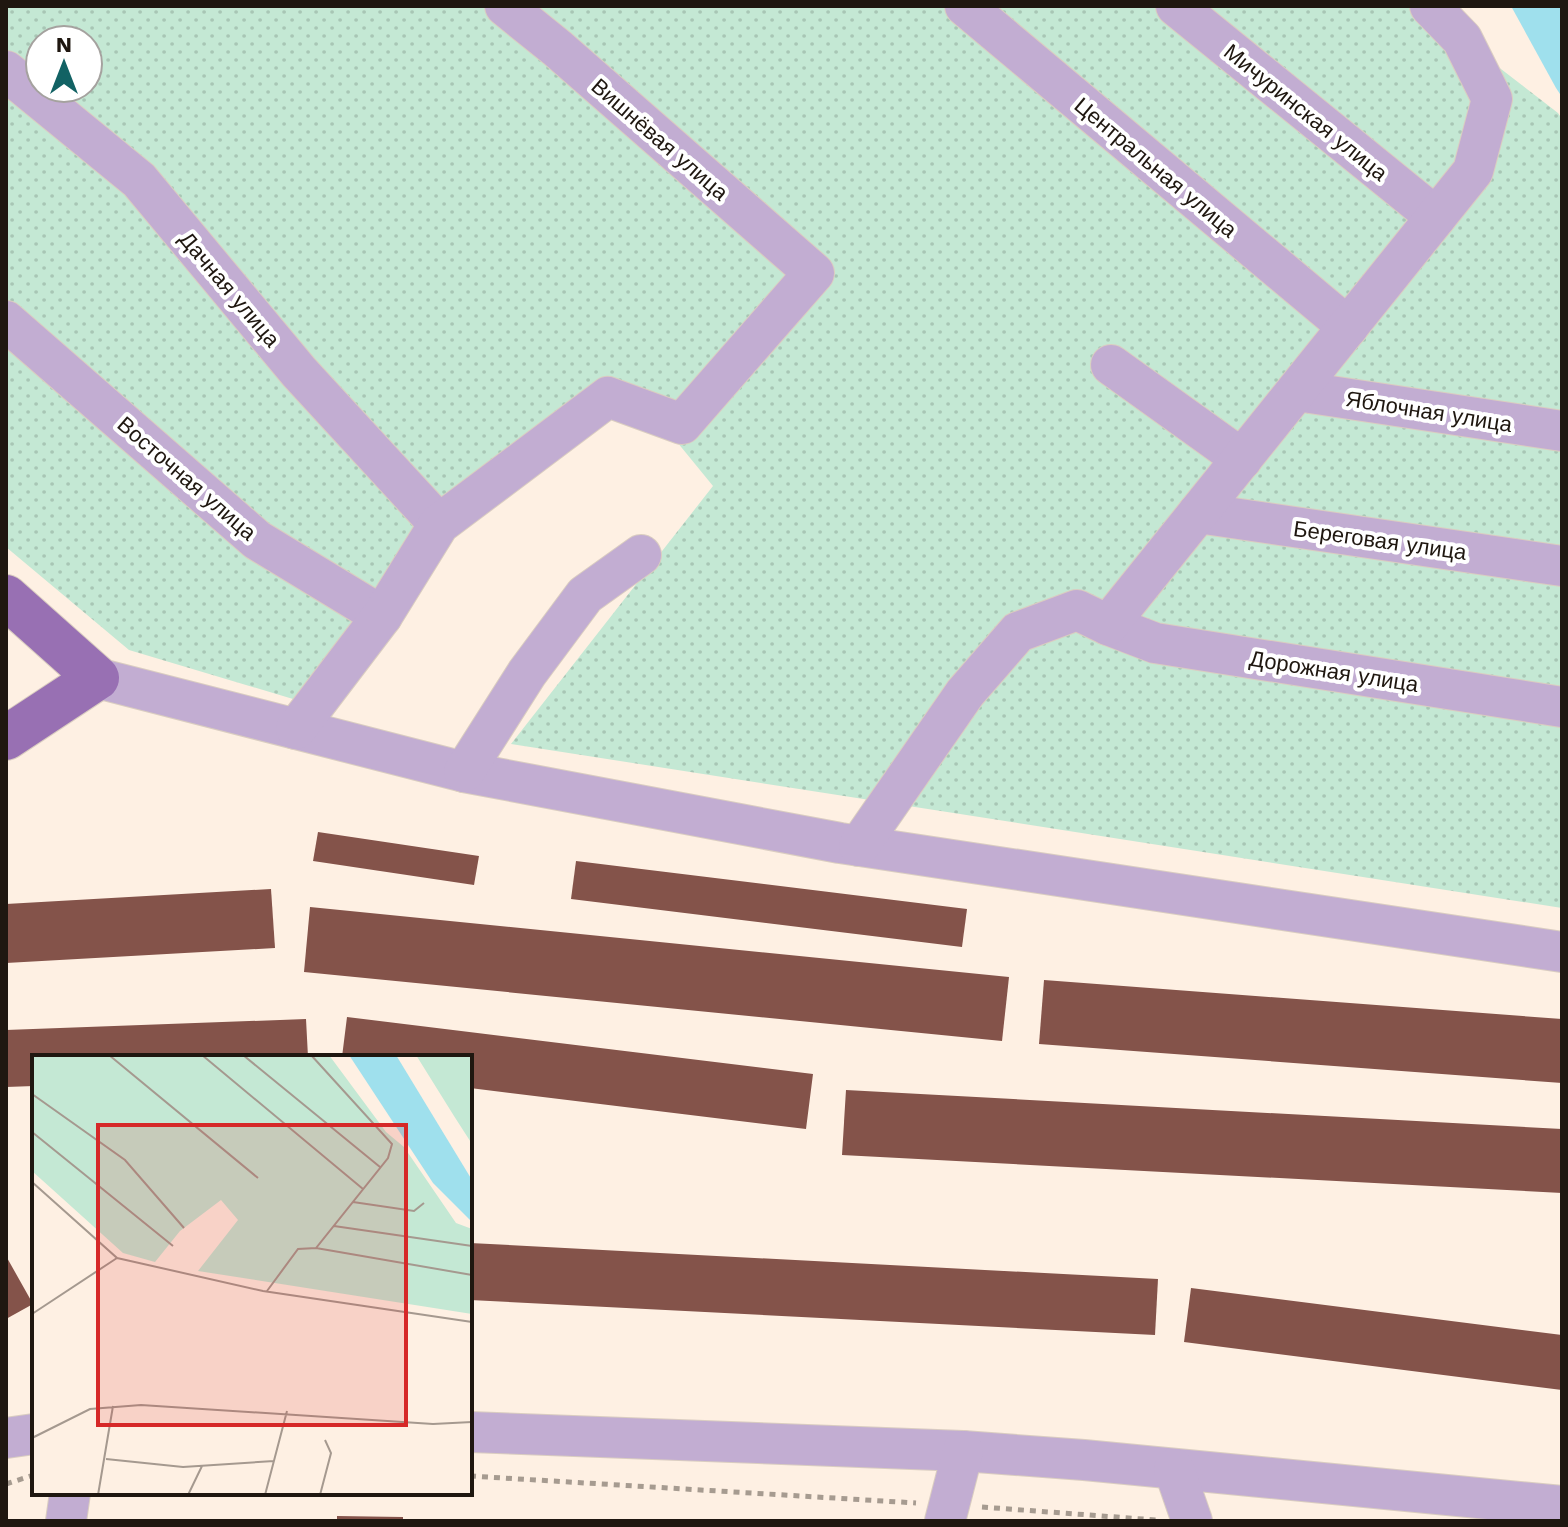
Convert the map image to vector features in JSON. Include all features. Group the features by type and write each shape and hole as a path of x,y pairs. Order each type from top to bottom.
{"main road":[{"path":"6,597 97,678 6,738"}],"street":[{"name":"Вишнёвая улица","path":"439,524 608,397 682,424 814,273 505,6"},
{"name":"Центральная улица","path":"965,6 1348,327"},
{"name":"Мичуринская улица","path":"1176,6 1436,217"},
{"path":"1108,625 1473,171 1492,99 1462,39 1430,6"},
{"name":"Дачная улица","path":"6,71 139,180 299,372 439,524"},
{"name":"Восточная улица","path":"6,321 257,540 382,616"},
{"path":"1111,365 1242,459"},
{"name":"Яблочная улица","path":"1297,391 1562,431"},
{"name":"Береговая улица","path":"1198,513 1562,566"},
{"path":"296,729 382,616 439,524"},
{"path":"464,772 527,673 585,595 641,555"},
{"name":"Дорожная улица","path":"859,846 965,693 1018,632 1077,610 1155,643 1562,707"},
{"path":"97,678 464,772 859,846 1562,952"},
{"path":"472,1432 963,1451 1562,1506"},
{"path":"6,1438 32,1434"},
{"path":"947,1513 963,1451"},
{"path":"1174,1469 1192,1521"},
{"path":"66,1521 70,1495"}],"path":[{"path":"6,1484 32,1476"},
{"path":"472,1476 947,1513 1161,1521"}],"green space":[{"path":"6,6 1437,6 1462,39 1562,119 1562,908 511,744 713,486 628,382 418,540 293,699 129,650 6,547"}],"water":[{"path":"1511,6 1562,6 1562,97 1556,88"}],"building":[{"path":"318,832 479,856 474,885 313,861"},
{"path":"576,861 967,909 962,947 571,899"},
{"path":"271,889 275,948 6,963 6,904"},
{"path":"310,907 1009,977 1002,1041 304,972"},
{"path":"1044,980 1562,1019 1562,1083 1039,1044"},
{"path":"347,1017 813,1074 806,1129 472,1088 472,1055 342,1055"},
{"path":"306,1019 308,1055 32,1055 32,1086 6,1087 6,1030"},
{"path":"846,1090 1562,1129 1562,1193 842,1155"},
{"path":"472,1243 1158,1279 1155,1335 472,1300"},
{"path":"6,1256 32,1305 6,1319"},
{"path":"1191,1288 1562,1335 1562,1390 1184,1342"},
{"path":"337,1516 403,1517 403,1521 337,1521"}]}
